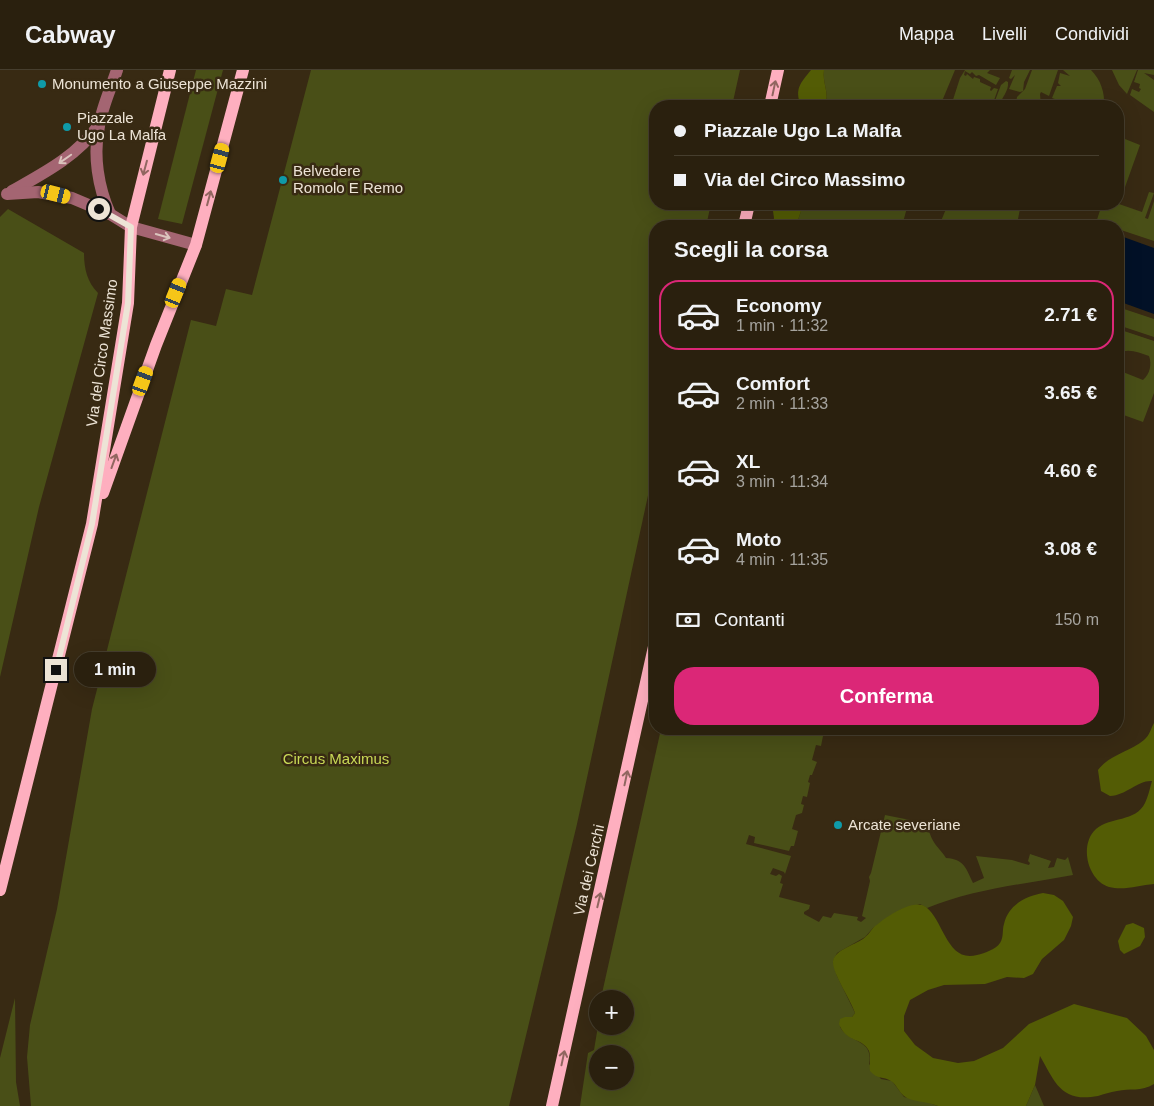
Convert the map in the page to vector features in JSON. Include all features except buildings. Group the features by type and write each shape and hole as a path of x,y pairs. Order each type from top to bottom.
{"main road":[{"name":"Via del Circo Massimo","path":"0,890 92,524 128,303 131,227 170,70"},
{"name":"Via del Circo Massimo","path":"92,524 156,346 196,245 243,70"},
{"path":"771,100 778,70"},
{"name":"Via dei Cerchi","path":"552,1106 649,669"}],"street":[{"path":"110,214 100,182 97,158 99,125 117,70"},
{"path":"4,197 71,154 89,138 99,125"},
{"path":"4,197 38,192 56,194 89,204 131,227 196,245"}],"green space":[{"path":"196,70 223,70 182,224 158,219"},
{"name":"Circus Maximus","path":"311,70 740,70 733,100 649,100 649,210 710,210 707,220 649,220 649,491 577,824 509,1106 31,1106 27,1057 30,1025 57,909 92,709 191,320 216,326 226,289 252,295"},
{"path":"811,70 824,70 826,100 799,100 798,90"},
{"path":"824,70 955,70 942,100 826,100"},
{"path":"965,70 990,70 987,73 1000,78 996,85 979,75 976,76 972,72 970,74 965,71 964,75 966,76 967,74 973,79 974,77 980,79 980,82 991,87 991,91 994,88 998,89 994,100 953,100 960,78"},
{"path":"1012,70 1030,70 1024,82 1023,91 1009,89 1015,75 1011,79 1009,78"},
{"path":"1032,70 1058,70 1049,96 1041,92 1040,100 1016,100 1025,89"},
{"path":"1063,70 1091,70 1102,87 1104,100 1058,100 1052,98 1057,86 1061,86 1058,83 1060,73 1070,76"},
{"path":"1112,70 1137,70 1127,94 1119,85"},
{"path":"1138,70 1154,70 1154,75 1144,73 1154,80 1154,112 1130,95 1132,89 1139,92 1141,89 1139,88 1140,84 1134,82"},
{"path":"1006,81 1008,82 1002,100 995,100 1001,85"},
{"path":"1125,139 1140,145 1124,190"},
{"path":"1149,192 1154,193 1145,218 1148,219 1154,201 1154,241 1124,231 1124,220 1097,220 1100,210 1124,210 1124,206 1142,212"},
{"path":"8,209 84,253 87,275 98,293 39,507 0,677 0,217"},
{"path":"773,210 801,210 798,220 774,220"},
{"path":"906,210 904,220 798,220 801,211"},
{"path":"946,210 1020,210 1018,220 941,220"},
{"path":"1124,309 1154,319 1154,337 1124,327"},
{"path":"1124,331 1154,341 1154,393 1143,422 1124,415 1124,372 1143,380 1149,372 1150,359 1149,356 1141,353 1124,352"},
{"path":"1154,723 1154,884 1126,888 1109,887 1101,883 1091,870 1087,852 1088,843 1096,829 1101,825 1129,816 1141,809 1146,801 1152,781 1147,781 1122,793 1110,796 1101,791 1098,770 1108,760 1133,748 1144,740"},
{"path":"660,735 823,735 821,746 816,745 812,760 817,762 808,782 810,783 807,797 803,796 801,804 804,805 802,813 796,815 792,829 798,831 794,846 791,846 789,851 754,843 755,837 749,835 746,844 791,856 785,874 773,868 770,874 782,876 780,883 783,884 779,897 810,905 804,914 819,922 823,916 831,918 834,913 858,917 857,920 861,922 866,918 862,916 870,881 869,877 885,815 925,823 933,841 946,858 961,862 973,883 984,878 976,856 1012,860 1029,865 1030,854 1051,861 1048,868 1054,867 1057,858 1065,860 1068,857 1073,875 963,896 927,908 920,904 900,910 873,928 865,937 837,953 833,961 837,976 855,1013 852,1017 848,1017 840,1027 849,1036 865,1046 870,1056 869,1064 881,1079 892,1081 904,1097 938,1106 580,1106 589,1052 589,1090 634,1090 634,1045 595,1045 596,1035 634,1035 634,990 603,990"},
{"path":"1043,893 1054,895 1063,901 1073,917 1064,940 1042,959 1033,974 1024,978 1007,977 985,984 944,985 928,990 910,1000 904,1016 904,1031 915,1045 933,1058 958,1063 974,1061 1003,1048 1029,1024 1074,1004 1127,1018 1146,1036 1154,1050 1154,1084 1145,1088 1114,1091 1098,1096 1075,1096 1067,1093 1055,1082 1040,1056 1035,1085 1026,1106 938,1106 907,1098 891,1081 873,1074 870,1071 869,1051 846,1034 839,1024 840,1019 852,1017 855,1013 833,966 834,957 845,948 863,939 873,928 898,910 914,905 926,907 932,913 952,947 959,953 967,956 987,952 1000,943 1003,926 1009,912 1024,899"},
{"path":"1133,923 1144,928 1145,937 1140,946 1124,954 1120,950 1118,941 1126,925"},
{"path":"15,998 16,1082 20,1106 0,1106 0,1058"},
{"path":"1035,1085 1044,1106 1026,1106"}],"water":[{"path":"1124,237 1154,248 1154,314 1124,303"}],"place":[{"name":"Monumento a Giuseppe Mazzini","path":"42,84"},
{"name":"Piazzale Ugo La Malfa","path":"67,127"},
{"name":"Belvedere Romolo E Remo","path":"283,180"},
{"name":"Arcate severiane","path":"838,825"}],"route":[{"path":"56,670 92,524 128,303 131,227 99,209"}]}
